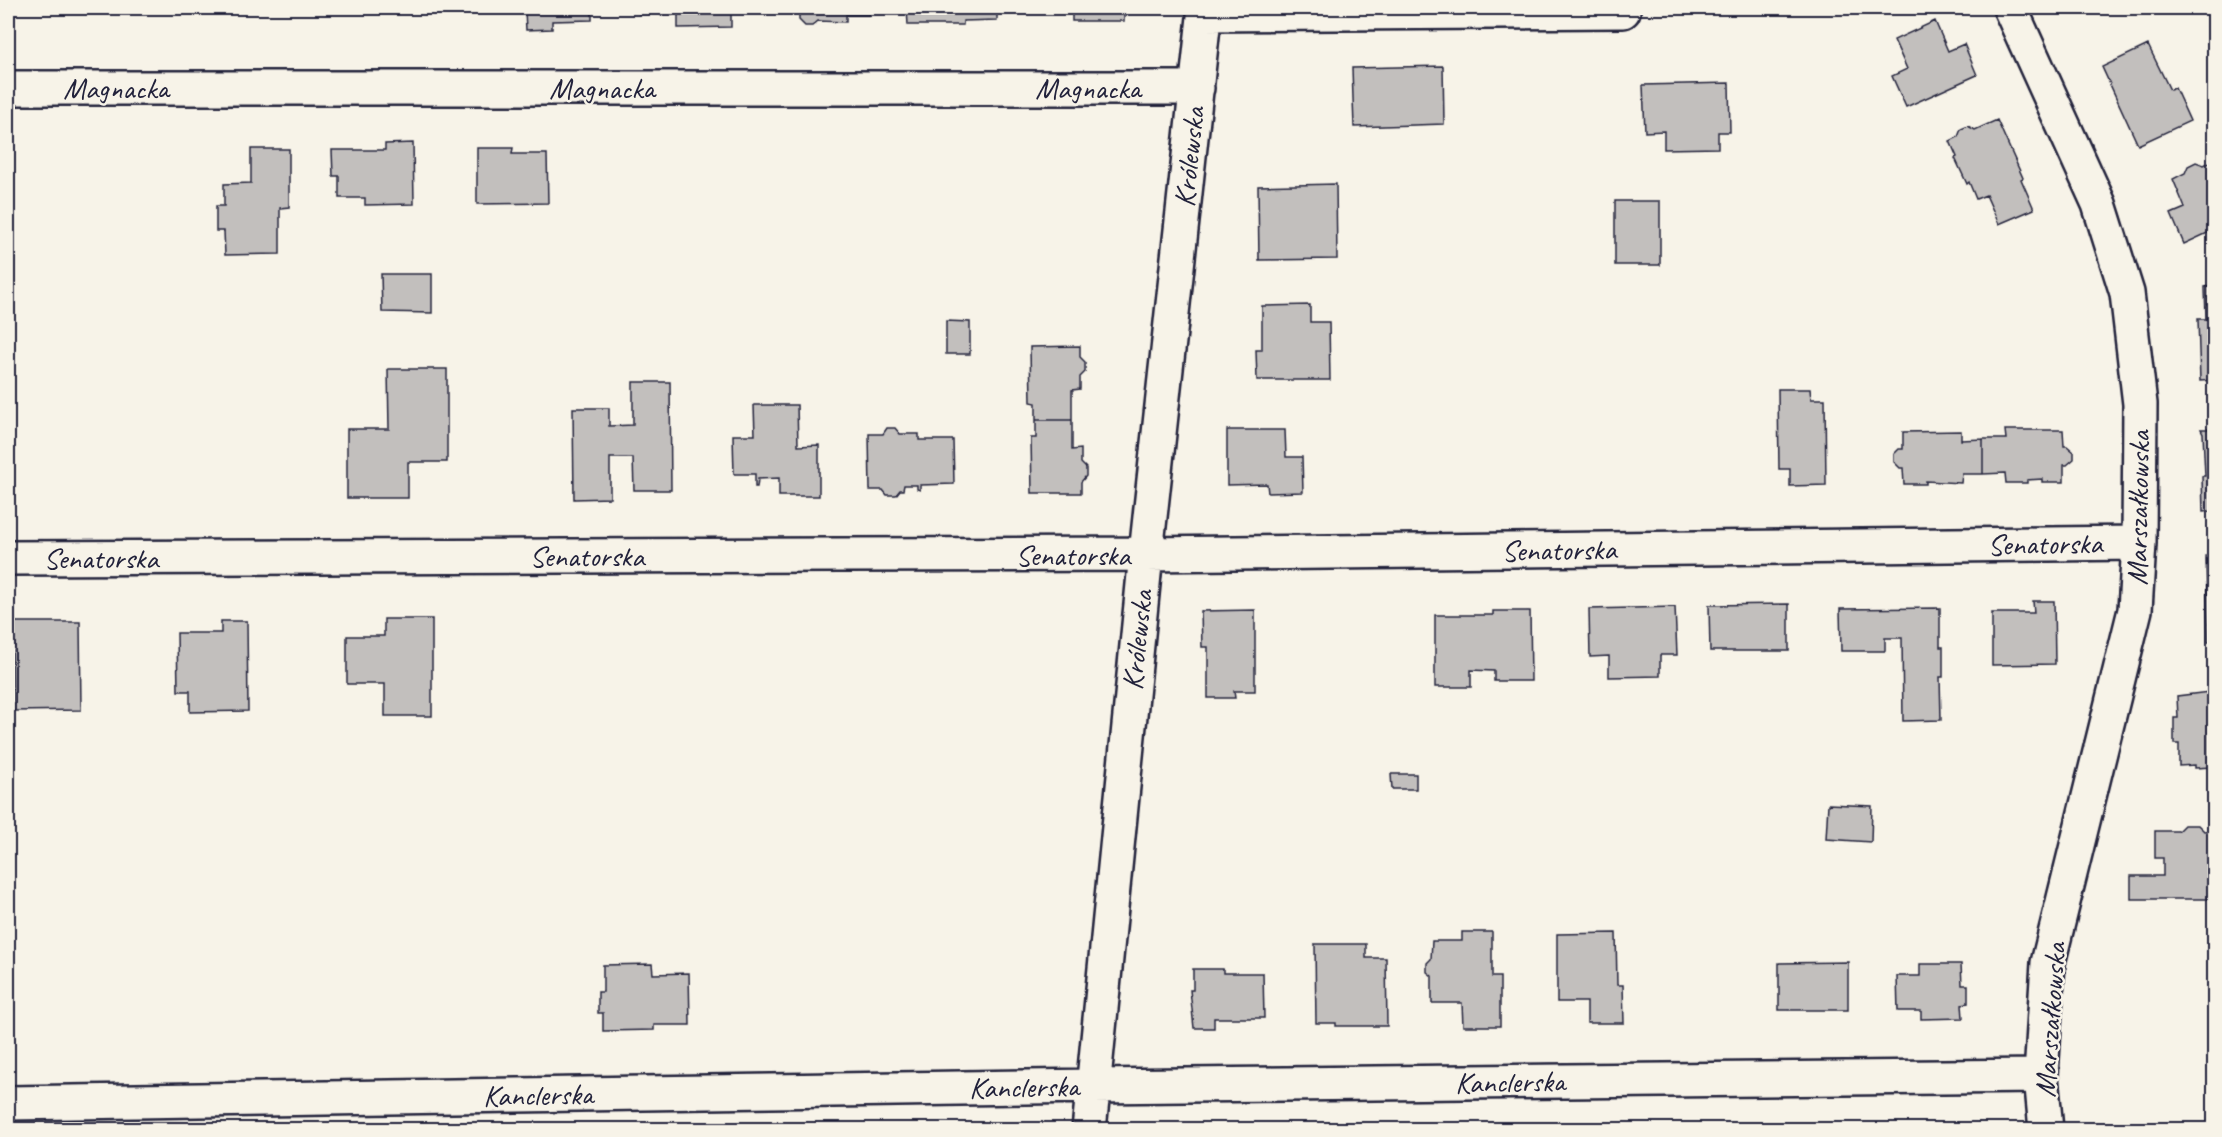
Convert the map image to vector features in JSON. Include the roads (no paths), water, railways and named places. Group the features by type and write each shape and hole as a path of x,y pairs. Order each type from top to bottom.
{"street":[{"name":"Marszałkowska","path":"2010,8 2099,204 2127,292 2140,404 2139,543 2135,610 2048,963 2041,1076 2046,1130"},
{"path":"1205,11 1623,11"},
{"name":"Królewska","path":"1089,1130 1146,555 1205,11"},
{"name":"Magnacka","path":"8,88 1197,88"},
{"name":"Senatorska","path":"8,558 1146,555 2139,543"},
{"name":"Kanclerska","path":"8,1103 1094,1086 2041,1076"}]}
